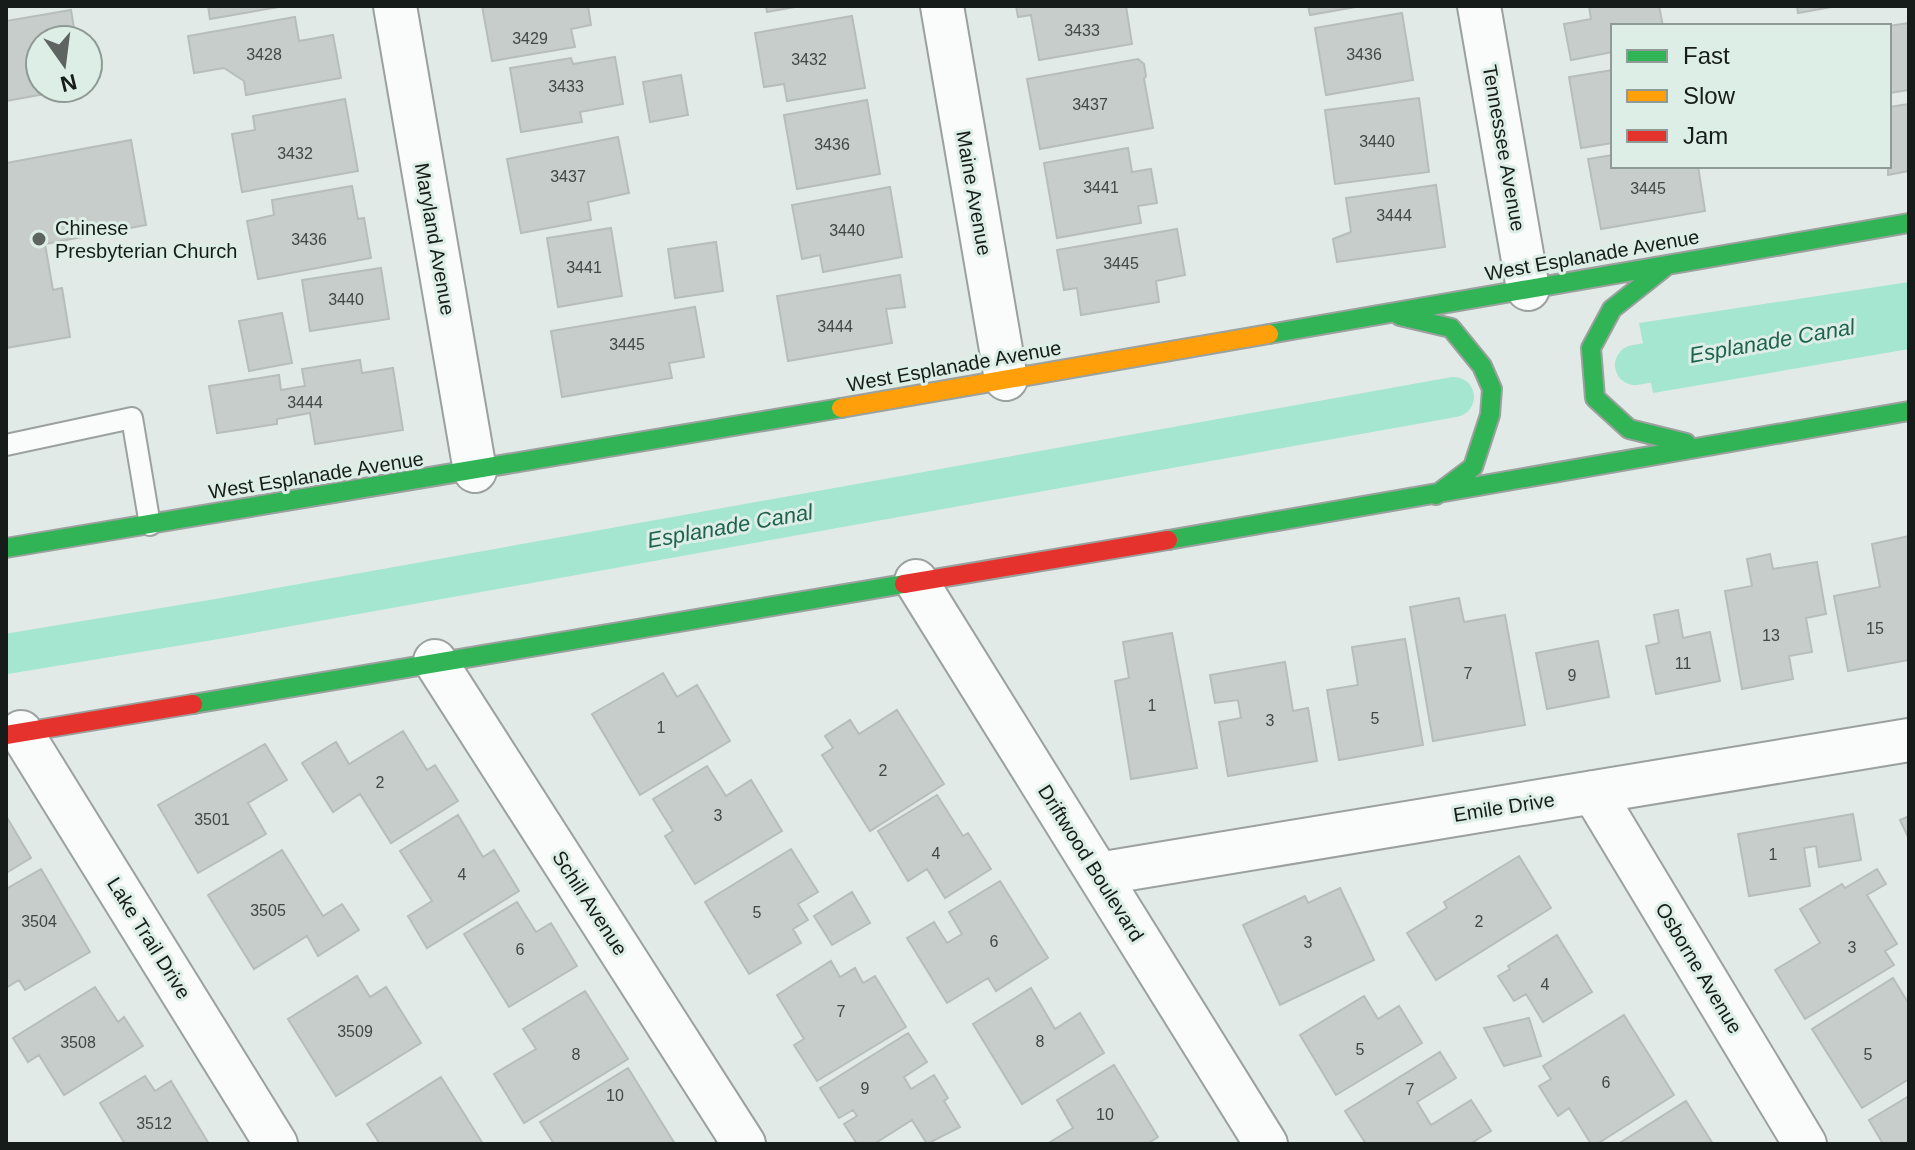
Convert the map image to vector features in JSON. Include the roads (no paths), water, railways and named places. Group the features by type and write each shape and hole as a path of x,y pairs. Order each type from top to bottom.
{"main road":[{"name":"West Esplanade Avenue","path":"6,548 475,471 1909,223"},
{"path":"1670,263 1612,309 1591,348 1595,398 1629,429 1703,447"},
{"path":"1386,313 1451,328 1482,366 1492,389 1490,415 1473,467 1436,495"},
{"path":"14,734 1436,495 1909,411"}],"street":[{"name":"Maryland Avenue","path":"395,6 475,471"},
{"name":"Maine Avenue","path":"942,6 1006,379"},
{"name":"Tennessee Avenue","path":"1479,6 1528,289"},
{"name":"Driftwood Boulevard","path":"916,581 1266,1144"},
{"name":"Schill Avenue","path":"435,661 744,1144"},
{"name":"Lake Trail Drive","path":"14,734 276,1144"},
{"name":"Emile Drive","path":"1098,874 1909,740"},
{"name":"Osborne Avenue","path":"1593,792 1805,1144"}],"lane":[{"path":"6,445 132,418 150,525"}],"water":[{"path":"1909,282 1909,349 1653,393 1639,323"}],"waterway":[{"name":"Esplanade Canal","path":"1635,365 1700,354"},
{"name":"Esplanade Canal","path":"6,654 223,618 1454,397"}],"place":[{"name":"Chinese Presbyterian Church","path":"39,239"}]}
